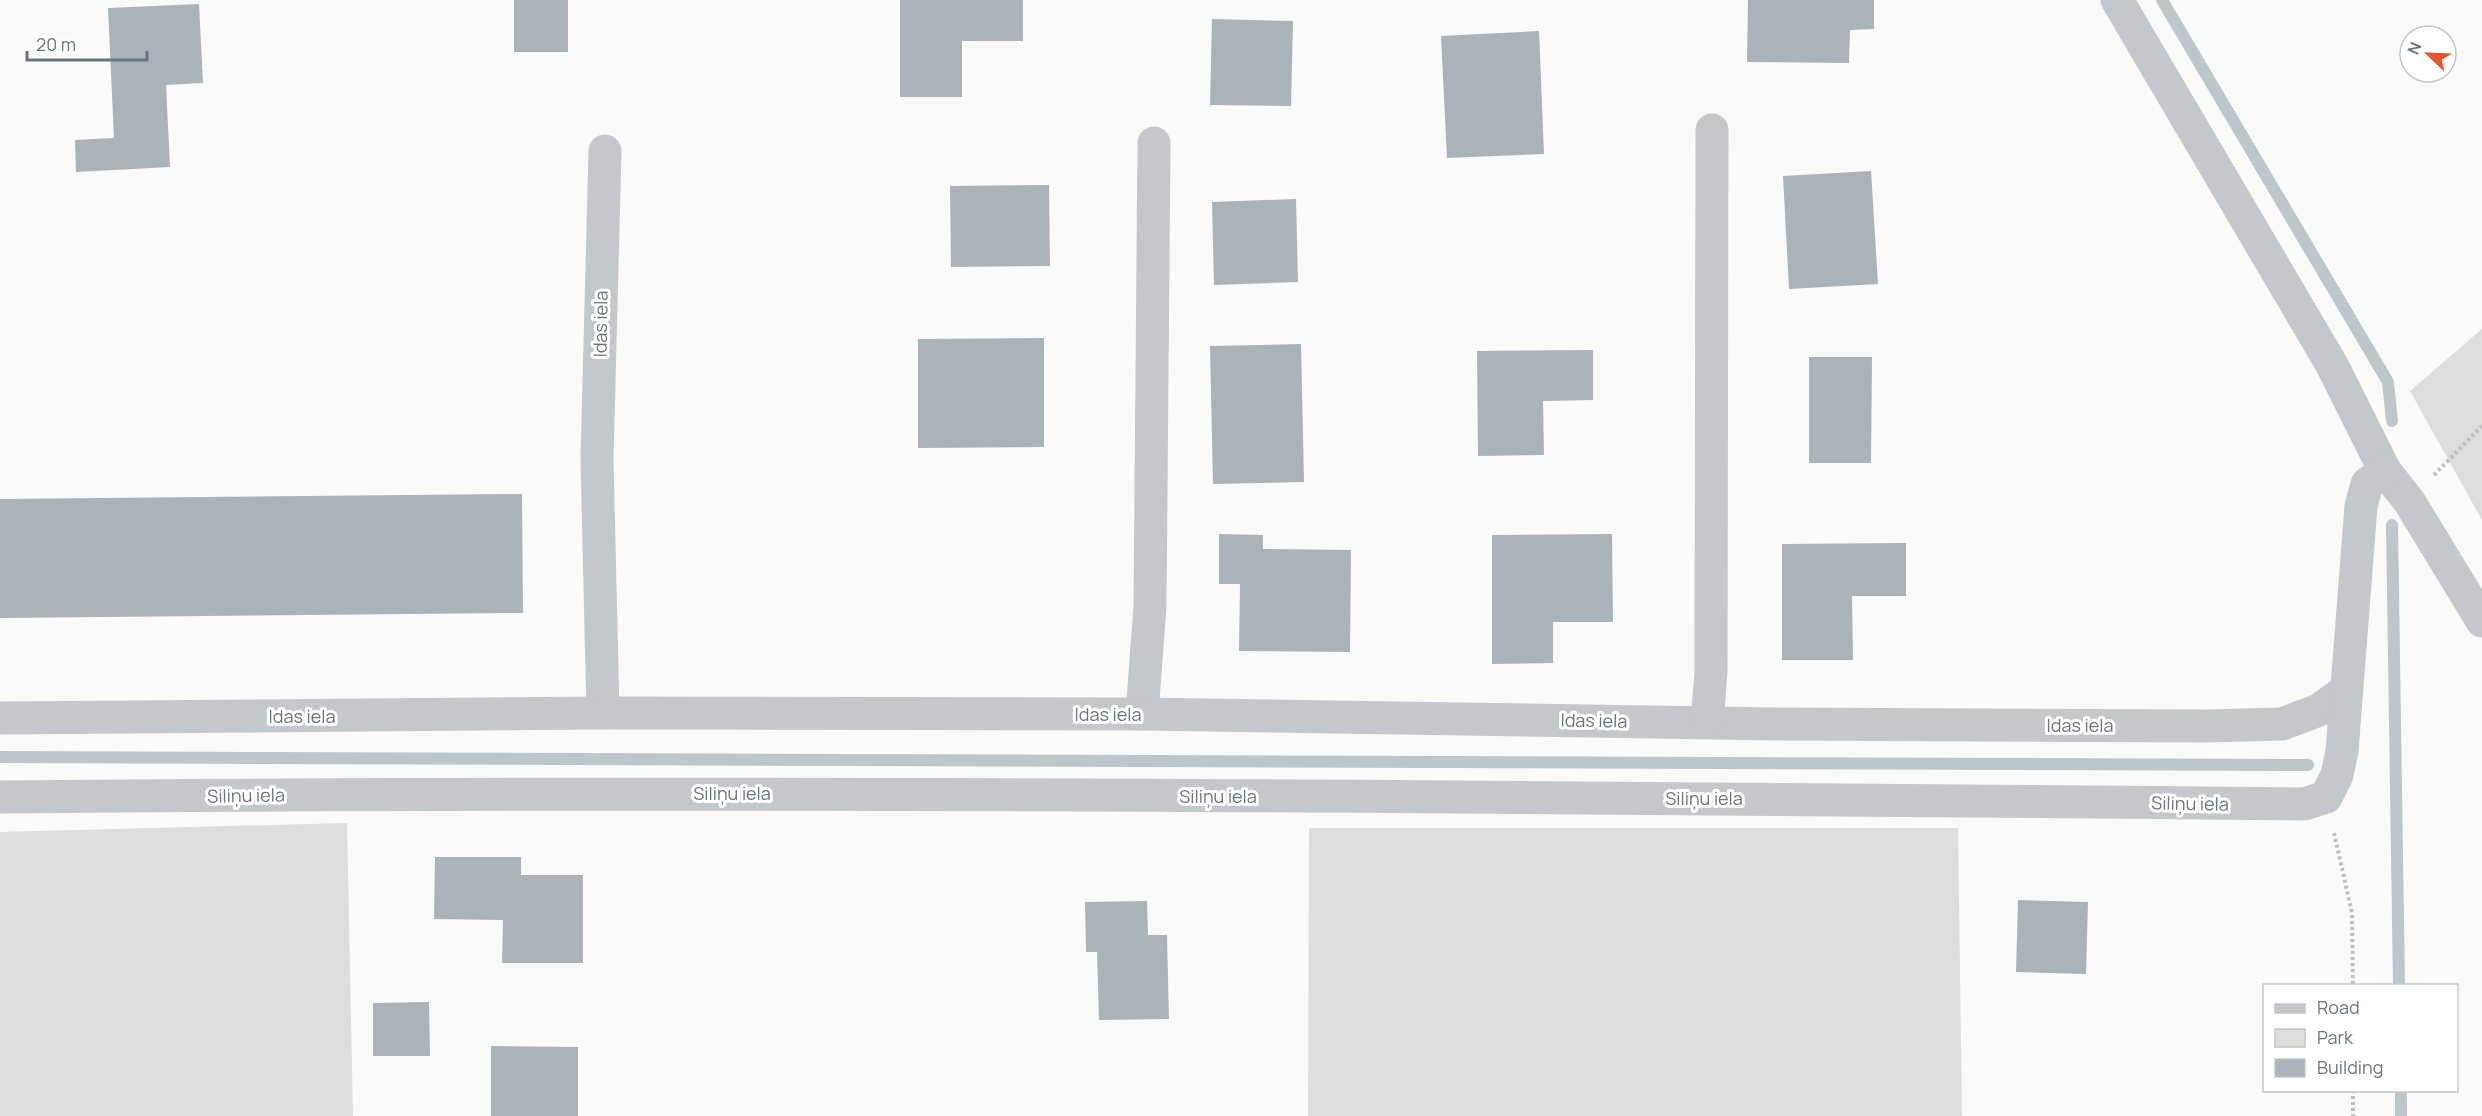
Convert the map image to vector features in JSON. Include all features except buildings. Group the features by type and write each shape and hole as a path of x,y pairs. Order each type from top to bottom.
{"street":[{"path":"2117,0 2332,365 2385,471 2409,501 2482,621"},
{"path":"1707,722 1711,661 1712,130"},
{"path":"1142,714 1150,606 1154,143"},
{"name":"Idas iela","path":"603,713 597,459 604,151"},
{"path":"2326,797 2337,775 2342,751 2344,692 2361,506 2367,484 2385,471"},
{"name":"Idas iela","path":"0,718 603,713 1142,714 2207,726 2282,724 2319,710 2344,692"},
{"name":"Siliņu iela","path":"0,797 675,793 1691,798 2304,804 2326,797"}],"path":[{"path":"2409,501 2482,426"},
{"path":"2326,797 2352,913 2353,984"},
{"path":"2353,1092 2353,1116"}],"green space":[{"path":"2482,329 2482,520 2410,391"},
{"path":"347,823 353,1116 0,1116 0,832"},
{"path":"1309,828 1958,828 1962,1116 1308,1116"}],"waterway":[{"path":"2162,0 2388,382 2392,421"},
{"path":"2392,525 2399,984"},
{"path":"0,757 2308,765"},
{"path":"2401,1092 2401,1116"}]}
